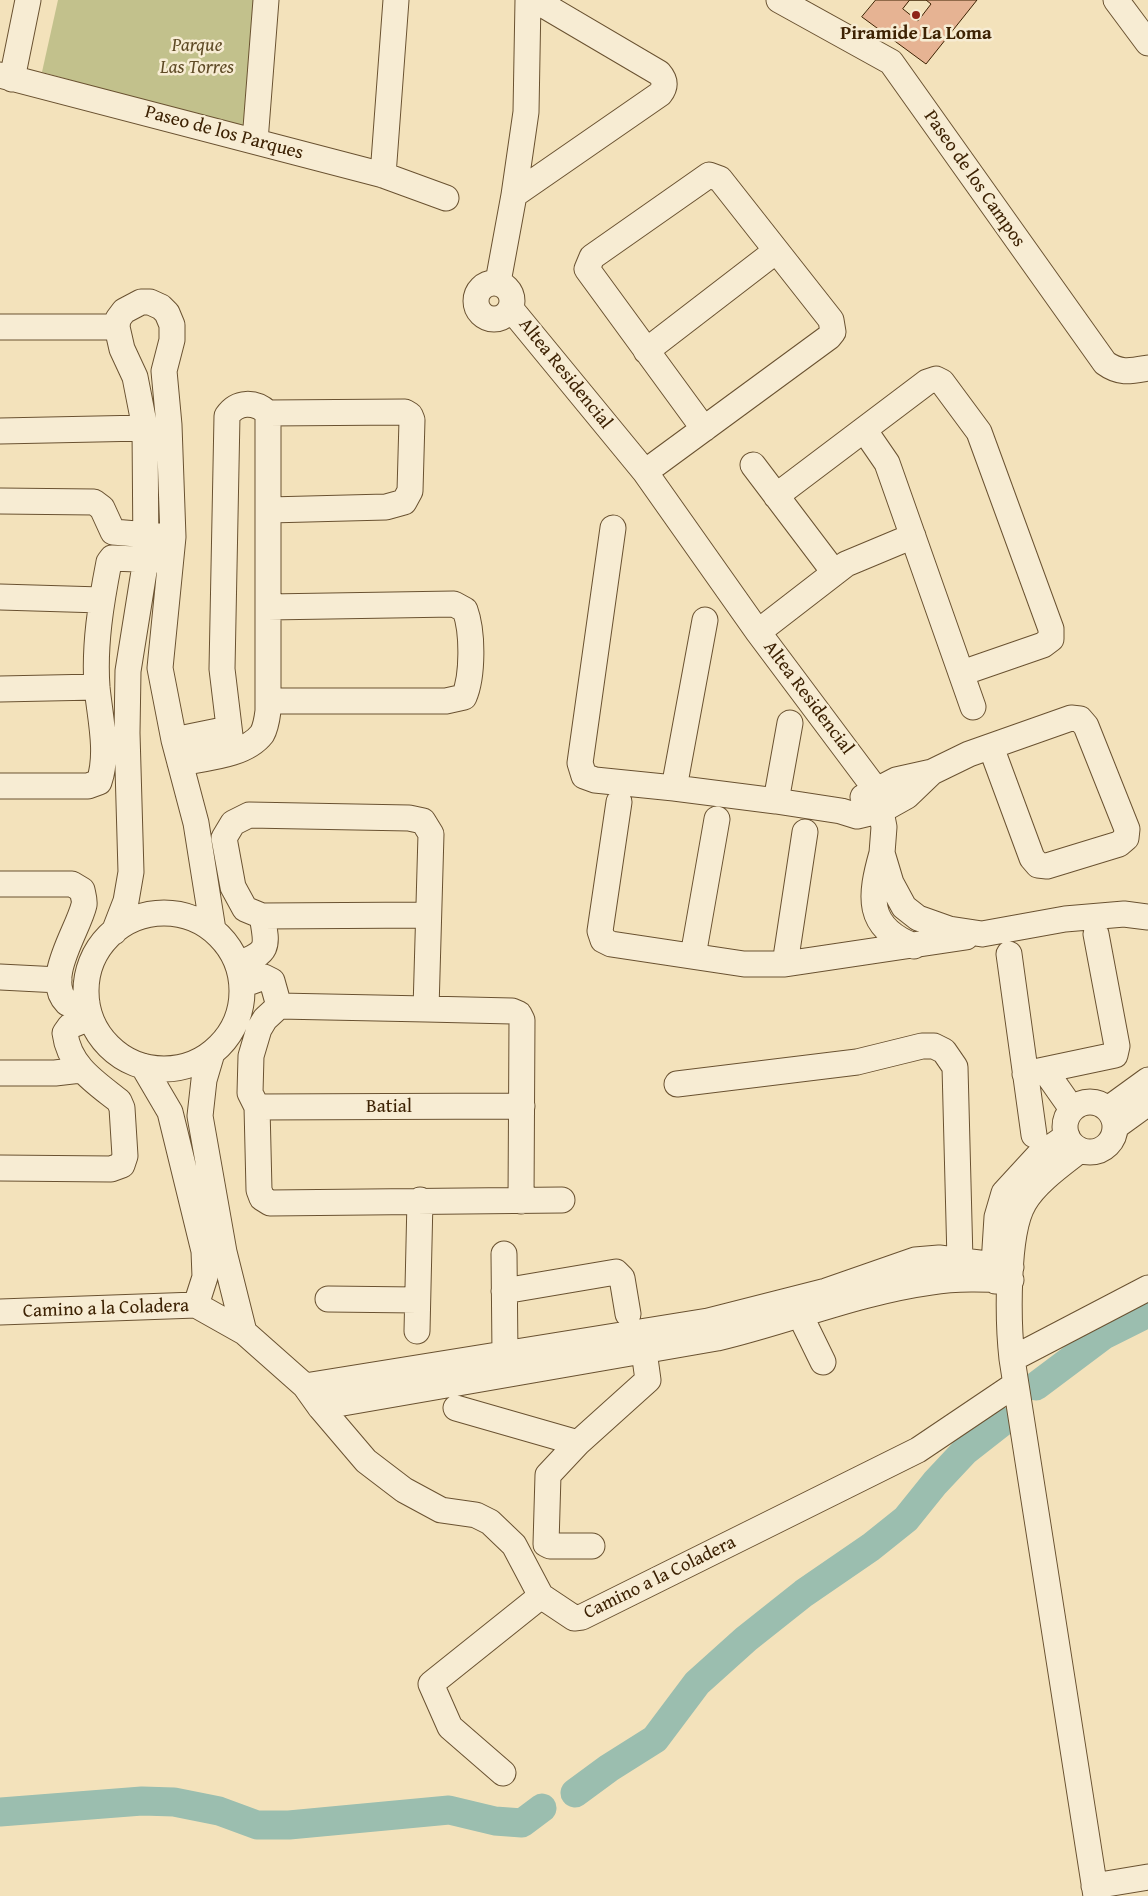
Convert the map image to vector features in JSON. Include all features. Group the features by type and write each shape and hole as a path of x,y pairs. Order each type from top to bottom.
{"street":[{"path":"6,77 28,0"},
{"path":"256,141 266,0"},
{"path":"383,175 396,0"},
{"path":"498,282 514,195 526,112 528,0"},
{"path":"514,195 660,94 665,87 665,79 659,73 535,0"},
{"name":"Paseo de los Campos","path":"779,0 891,62 1105,362 1113,369 1125,372 1148,368"},
{"path":"1116,0 1148,42"},
{"name":"Paseo de los Parques","path":"6,77 383,175 446,198"},
{"path":"645,472 704,429 832,332 831,320 720,179 709,175 592,257 588,262 590,274 704,429"},
{"path":"646,351 776,251"},
{"path":"498,282 510,291 512,309 499,318 490,319 478,311 476,295 480,288 486,284 498,282"},
{"path":"114,932 126,901 132,872 128,671 145,548 145,428 135,377 122,348 117,327 118,319 132,306 150,302 161,307 167,313 172,325 172,340 164,371 169,425 172,548 160,668 177,751 196,824 213,930"},
{"name":"Altea Residencial","path":"512,309 645,472 880,801"},
{"path":"0,327 117,327"},
{"path":"135,377 145,367 156,367 164,371"},
{"path":"776,496 865,431 927,382 936,379 942,382 979,432 1051,629 1051,639 1043,645 962,673"},
{"path":"230,741 222,670 227,416 231,410 243,404 258,406 268,414 405,412 410,415 412,420 410,491 404,502 386,507 269,510"},
{"path":"177,751 230,741 252,742 261,735 266,726 268,701 268,414"},
{"path":"0,431 145,428"},
{"path":"865,431 887,463 974,707"},
{"path":"753,465 834,572"},
{"path":"0,501 94,502 102,508 113,532 145,548"},
{"path":"613,528 580,763 584,776 595,780 776,801 841,811 856,816 880,801 907,796 932,772 969,754 1071,718 1080,719 1086,726 1126,829 1126,838 1119,844 1110,847 1047,866 1038,865 1032,858 991,747"},
{"path":"758,632 846,564 912,536"},
{"path":"0,786 88,786 98,782 102,773 102,716 97,687 98,624 109,562 112,558 145,548 172,548"},
{"path":"0,597 101,600"},
{"path":"268,607 454,604 466,610 470,623 469,685 464,697 446,701 268,701"},
{"path":"674,788 705,620"},
{"path":"0,689 97,687"},
{"path":"776,801 790,723"},
{"path":"880,801 882,853 895,893 904,907 918,918"},
{"path":"618,802 600,931 603,940 611,944 744,964 785,964 914,946 1065,919 1124,914 1148,917"},
{"path":"426,1009 427,915 431,834 423,821 409,818 249,816 233,823 224,838 233,887 245,909 262,916 427,915"},
{"path":"693,956 717,819"},
{"path":"785,964 805,832"},
{"path":"882,853 873,885 873,902 880,923 892,935 914,946"},
{"path":"0,884 72,884 82,890 85,903 63,955 60,980 61,997 67,1003 88,1010"},
{"path":"160,913 188,917 213,930 232,952 240,975 241,1006 237,1020 222,1044 200,1060 173,1068 143,1066 116,1053 101,1037 88,1010 87,981 92,959 99,947 114,932 132,920 160,913"},
{"path":"240,975 266,948 267,941 262,916"},
{"path":"835,957 880,923 898,917 918,918 949,929 982,934"},
{"path":"1036,1073 1115,1056 1117,1046 1096,934"},
{"path":"1009,954 1036,1073 1034,1135"},
{"path":"240,975 264,977 272,981 279,1006"},
{"path":"0,977 60,980"},
{"path":"521,1201 522,1020 519,1014 512,1011 279,1006 265,1019 251,1056 250,1093 257,1108 259,1190 262,1198 270,1203 420,1200 521,1201 562,1200"},
{"path":"0,1168 111,1170 122,1165 125,1156 122,1108 119,1101 81,1070 66,1044 65,1033 88,1010"},
{"path":"677,1084 857,1062 922,1046 934,1046 944,1051 954,1067 960,1260"},
{"path":"212,1053 204,1080 200,1116 224,1252 244,1332"},
{"path":"143,1066 170,1112 204,1250 205,1277 196,1305"},
{"path":"0,1073 81,1070"},
{"path":"1036,1073 1072,1109"},
{"path":"1112,1118 1148,1080"},
{"path":"1090,1102 1100,1104 1112,1118 1113,1137 1108,1145 1099,1150 1089,1152 1073,1143 1065,1126 1072,1109 1090,1102"},
{"path":"1112,1118 1148,1103"},
{"name":"Batial","path":"257,1108 522,1106"},
{"path":"1073,1143 1038,1156 1004,1194 997,1217 1003,1278 1011,1352 1095,1891 1148,1876"},
{"path":"417,1331 420,1200"},
{"path":"495,1362 504,1290 504,1254"},
{"path":"305,1386 495,1362 644,1351 717,1338 800,1315 829,1299 914,1260 960,1260 1003,1278"},
{"path":"504,1290 616,1272 622,1278 628,1314"},
{"path":"1011,1352 1128,1284 1148,1277"},
{"path":"320,1408 495,1362 708,1321 932,1282 1003,1278"},
{"path":"1011,1352 1148,1288"},
{"path":"328,1299 417,1300"},
{"name":"Camino a la Coladera","path":"0,1312 196,1305 244,1332 305,1386 320,1408 366,1461 404,1490 441,1510 476,1515 490,1522 514,1545 541,1596 574,1618 582,1617 918,1450 1016,1384"},
{"path":"800,1315 823,1362"},
{"path":"592,1546 550,1546 545,1540 548,1475 578,1443 648,1380 644,1351"},
{"path":"456,1408 578,1443"},
{"path":"503,1773 450,1727 431,1684 541,1596"}],"green space":[{"name":"Parque Las Torres","path":"58,0 255,0 250,130 42,72"}],"building":[{"path":"876,0 977,0 926,64 862,17"},
{"name":"Piramide La Loma","path":"910,0 926,0 931,4 918,21 903,9"}],"waterway":[{"path":"1036,1386 1104,1335 1148,1313"},
{"path":"575,1793 609,1768 655,1739 697,1683 746,1639 804,1593 871,1547 906,1519 935,1483 965,1451 1002,1422"},
{"path":"0,1812 142,1801 174,1802 219,1811 257,1825 289,1825 449,1810 495,1821 522,1823 542,1808"}],"place":[{"name":"Piramide La Loma","path":"916,15"}]}
